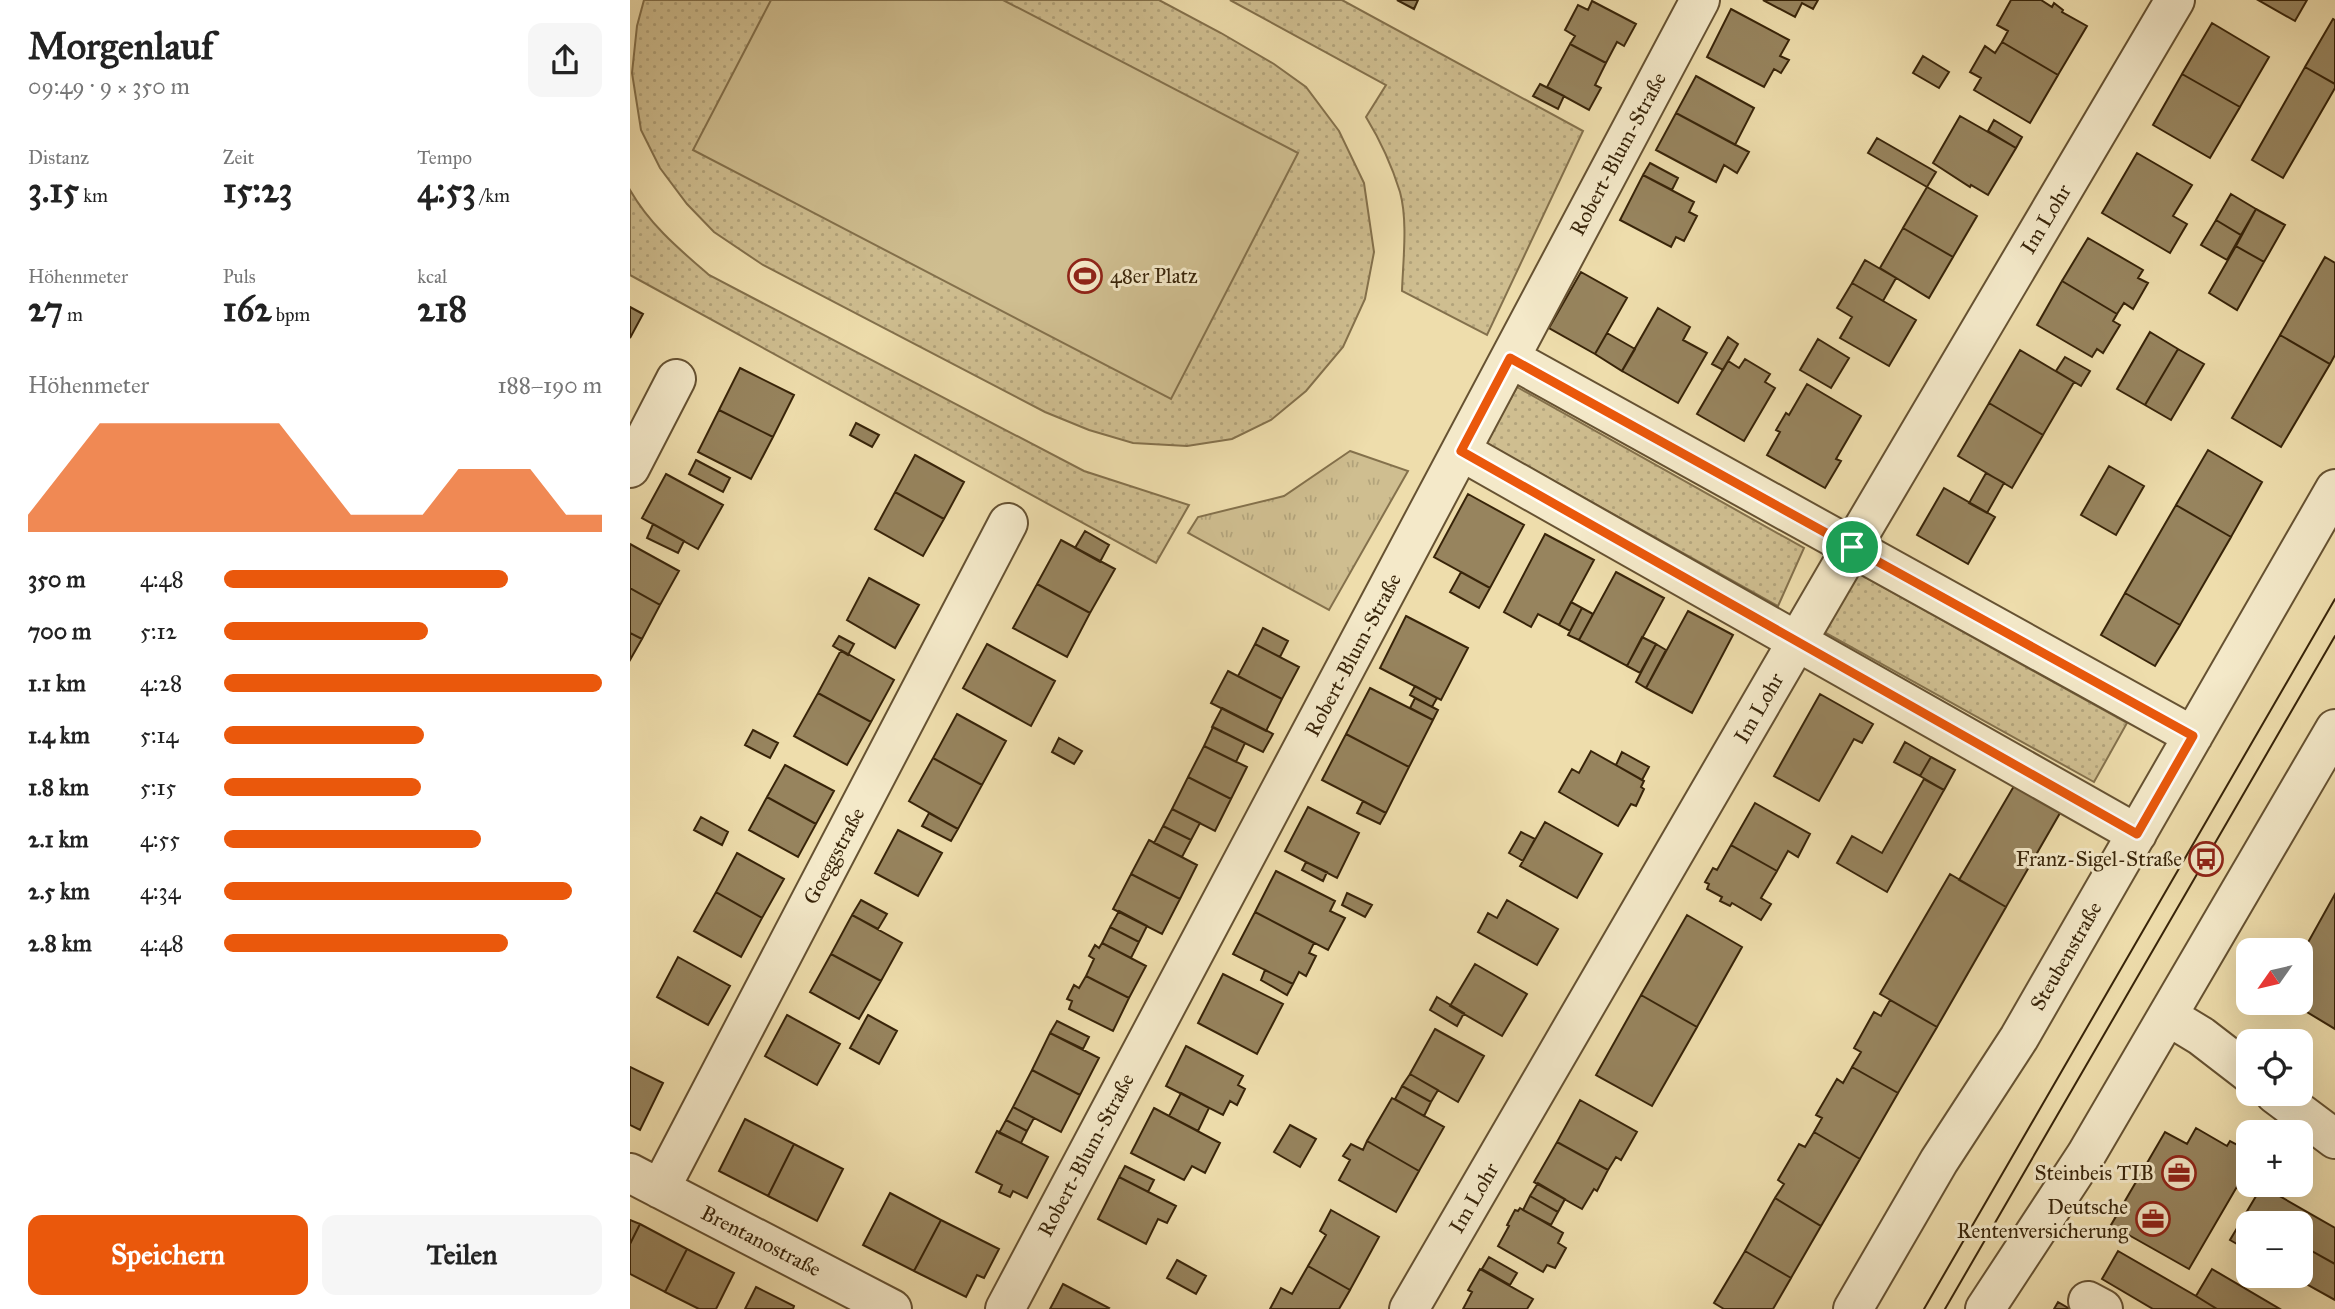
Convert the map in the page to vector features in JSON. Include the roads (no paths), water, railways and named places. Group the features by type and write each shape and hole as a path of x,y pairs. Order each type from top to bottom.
{"street":[{"name":"Robert-Blum-Straße","path":"1004,1309 1700,0"},
{"name":"Im Lohr","path":"1409,1309 1852,547 2175,0"},
{"path":"1510,358 2193,736"},
{"path":"630,468 676,379"},
{"path":"1461,451 2137,834"},
{"name":"Steubenstraße","path":"1853,1309 1939,1161 2019,1038 2335,489"},
{"name":"Goeggstraße","path":"645,1181 1008,523"},
{"path":"1985,1309 2086,1155 2335,729"},
{"path":"2168,1016 2236,1063"},
{"path":"2291,1106 2335,1139"},
{"name":"Brentanostraße","path":"645,1181 892,1309"}],"tram line":[{"path":"1924,1309 2335,599"},
{"path":"1945,1309 2335,636"}],"place":[{"name":"48er Platz","path":"1085,276"},
{"name":"Franz-Sigel-Straße","path":"2206,859"},
{"name":"Steinbeis TIB","path":"2179,1173"},
{"name":"Deutsche Rentenversicherung","path":"2153,1219"}]}
